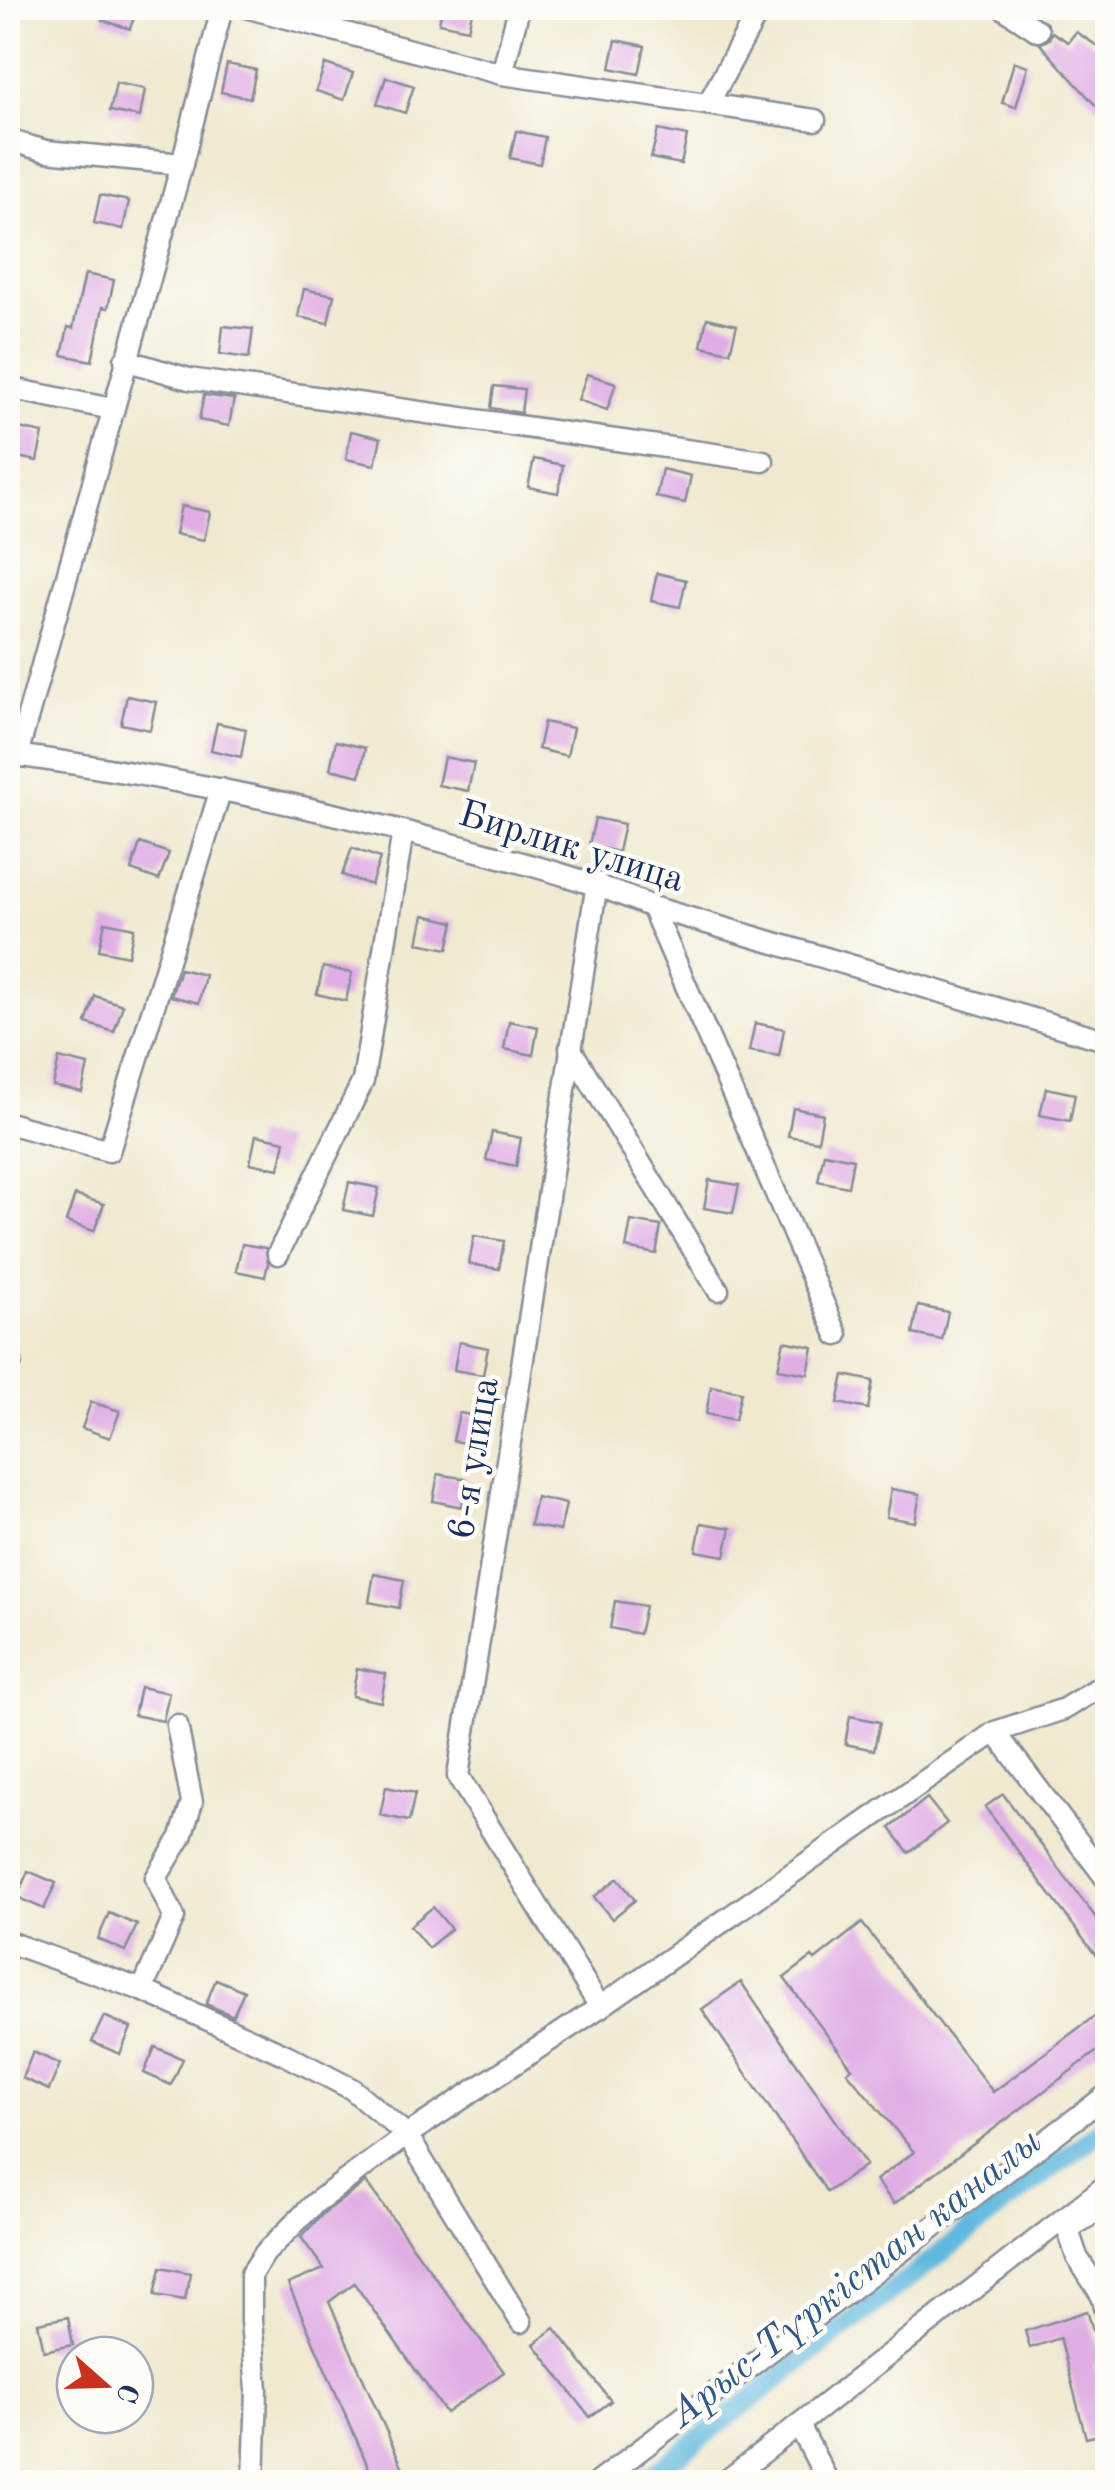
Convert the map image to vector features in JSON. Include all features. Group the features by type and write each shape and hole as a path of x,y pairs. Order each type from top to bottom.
{"street":[{"path":"12,755 182,164 222,8"},
{"path":"250,8 502,74 815,120"},
{"path":"502,74 519,8"},
{"path":"708,104 760,8"},
{"path":"1003,8 1038,31"},
{"path":"8,140 46,151 182,164"},
{"path":"125,360 189,379 763,461"},
{"path":"8,388 112,410"},
{"name":"Бирлик улица","path":"12,755 221,790 404,831 596,883 652,907 1108,1041"},
{"path":"8,1123 109,1151 221,790"},
{"path":"278,1254 363,1081 404,831"},
{"name":"6-я улица","path":"596,883 458,1776 600,2007"},
{"path":"652,907 837,1334"},
{"path":"570,1048 718,1290"},
{"path":"254,2482 257,2388 250,2274 315,2204 407,2135 600,2007 995,1732 1064,1710 1108,1682"},
{"path":"142,1990 174,1917 156,1878 181,1837 192,1802 177,1725"},
{"path":"995,1732 1108,1882"},
{"path":"8,1942 142,1990 352,2089 407,2135 521,2322"},
{"path":"598,2482 1108,2094"},
{"path":"726,2482 1067,2223 1108,2184"},
{"path":"1067,2223 1108,2204"},
{"path":"1067,2223 1078,2258 1102,2296 1108,2318"},
{"path":"799,2425 828,2482"}],"building":[{"path":"106,8 137,8 130,29 102,20"},
{"path":"442,8 473,8 468,29 439,23"},
{"path":"1052,32 1068,42 1076,32 1108,53 1108,119 1040,44"},
{"path":"616,40 645,46 639,74 610,68"},
{"path":"1014,62 1028,66 1016,107 1002,103"},
{"path":"227,64 256,70 250,98 221,92"},
{"path":"325,64 353,73 344,100 316,91"},
{"path":"386,77 414,86 405,113 377,104"},
{"path":"116,83 145,89 140,117 110,111"},
{"path":"658,130 687,136 681,164 651,158"},
{"path":"516,131 545,137 540,164 510,158"},
{"path":"100,195 129,201 123,229 94,223"},
{"path":"85,274 114,280 108,308 103,307 92,361 62,355 68,327 73,328"},
{"path":"304,289 334,295 328,323 298,317"},
{"path":"707,318 737,325 730,352 701,346"},
{"path":"223,326 253,329 249,358 220,354"},
{"path":"587,374 616,383 607,410 578,400"},
{"path":"494,386 524,389 521,413 491,408"},
{"path":"204,395 234,399 229,426 199,420"},
{"path":"14,427 43,433 37,461 8,455"},
{"path":"351,431 381,438 375,465 346,459"},
{"path":"534,459 563,465 558,493 528,487"},
{"path":"662,469 691,476 685,503 656,497"},
{"path":"181,506 210,512 204,540 175,534"},
{"path":"657,573 686,580 680,607 651,601"},
{"path":"127,696 156,702 150,730 121,724"},
{"path":"544,722 573,728 567,756 538,749"},
{"path":"217,723 246,729 241,757 211,750"},
{"path":"336,741 365,748 360,776 330,769"},
{"path":"444,757 474,763 468,791 438,785"},
{"path":"595,818 624,824 618,852 589,845"},
{"path":"140,843 169,853 159,880 131,870"},
{"path":"352,848 380,858 371,885 342,875"},
{"path":"424,915 454,922 448,949 418,943"},
{"path":"105,922 134,928 128,956 99,950"},
{"path":"323,967 352,973 346,1001 317,994"},
{"path":"180,969 205,975 199,1003 171,996"},
{"path":"95,996 123,1005 114,1032 86,1023"},
{"path":"509,1021 538,1027 533,1055 504,1049"},
{"path":"755,1023 784,1029 779,1056 749,1051"},
{"path":"59,1058 88,1065 82,1092 53,1086"},
{"path":"1046,1088 1075,1094 1070,1121 1040,1115"},
{"path":"793,1108 823,1114 818,1141 788,1136"},
{"path":"492,1132 521,1138 516,1166 486,1160"},
{"path":"256,1135 285,1141 279,1169 250,1163"},
{"path":"824,1153 853,1159 848,1187 818,1181"},
{"path":"709,1180 739,1185 733,1213 704,1208"},
{"path":"349,1182 379,1188 373,1216 343,1210"},
{"path":"75,1195 104,1204 94,1231 66,1222"},
{"path":"631,1221 661,1226 656,1254 626,1248"},
{"path":"474,1236 504,1241 499,1269 469,1264"},
{"path":"242,1244 266,1248 265,1277 236,1271"},
{"path":"918,1306 948,1312 942,1340 913,1334"},
{"path":"784,1341 813,1347 808,1374 778,1369"},
{"path":"459,1342 488,1348 483,1375 454,1370"},
{"path":"844,1375 873,1381 868,1409 838,1403"},
{"path":"711,1386 741,1392 735,1420 706,1414"},
{"path":"91,1402 120,1411 110,1438 82,1428"},
{"path":"459,1413 488,1418 483,1446 453,1441"},
{"path":"438,1474 467,1479 462,1507 433,1501"},
{"path":"891,1489 920,1494 915,1522 886,1517"},
{"path":"536,1497 566,1504 560,1531 530,1525"},
{"path":"701,1523 731,1528 725,1556 696,1551"},
{"path":"374,1574 404,1580 399,1608 369,1602"},
{"path":"615,1601 645,1606 639,1634 610,1628"},
{"path":"357,1668 386,1674 381,1702 352,1696"},
{"path":"140,1687 169,1693 163,1721 134,1715"},
{"path":"850,1716 880,1722 874,1750 845,1744"},
{"path":"386,1787 415,1793 409,1821 380,1815"},
{"path":"1003,1794 1108,1934 1108,1972 985,1807"},
{"path":"927,1798 947,1823 909,1853 890,1828"},
{"path":"28,1871 56,1883 44,1909 17,1897"},
{"path":"618,1878 635,1900 612,1919 594,1897"},
{"path":"433,1907 451,1929 428,1948 410,1926"},
{"path":"109,1913 137,1925 125,1951 98,1939"},
{"path":"862,1923 993,2092 1108,2006 1108,2043 894,2204 876,2180 914,2152 847,2072 852,2068 784,1978 812,1957 815,1960"},
{"path":"216,1979 244,1991 233,2016 206,2004"},
{"path":"741,1982 866,2165 827,2192 702,2009"},
{"path":"104,2016 131,2028 120,2054 92,2042"},
{"path":"155,2047 183,2059 171,2085 144,2073"},
{"path":"33,2052 60,2064 49,2090 22,2078"},
{"path":"366,2182 504,2372 446,2413 354,2283 329,2302 409,2482 375,2482 288,2284 324,2269 301,2237 324,2213"},
{"path":"161,2267 190,2273 185,2300 155,2295"},
{"path":"1087,2311 1103,2361 1094,2364 1108,2407 1108,2433 1086,2438 1060,2338 1030,2348 1025,2331"},
{"path":"68,2317 71,2335 55,2335 55,2349 44,2351 38,2323"},
{"path":"555,2328 611,2401 590,2417 534,2344"}],"waterway":[{"name":"Арыс-Түркістан каналы","path":"643,2482 1108,2125"}]}
